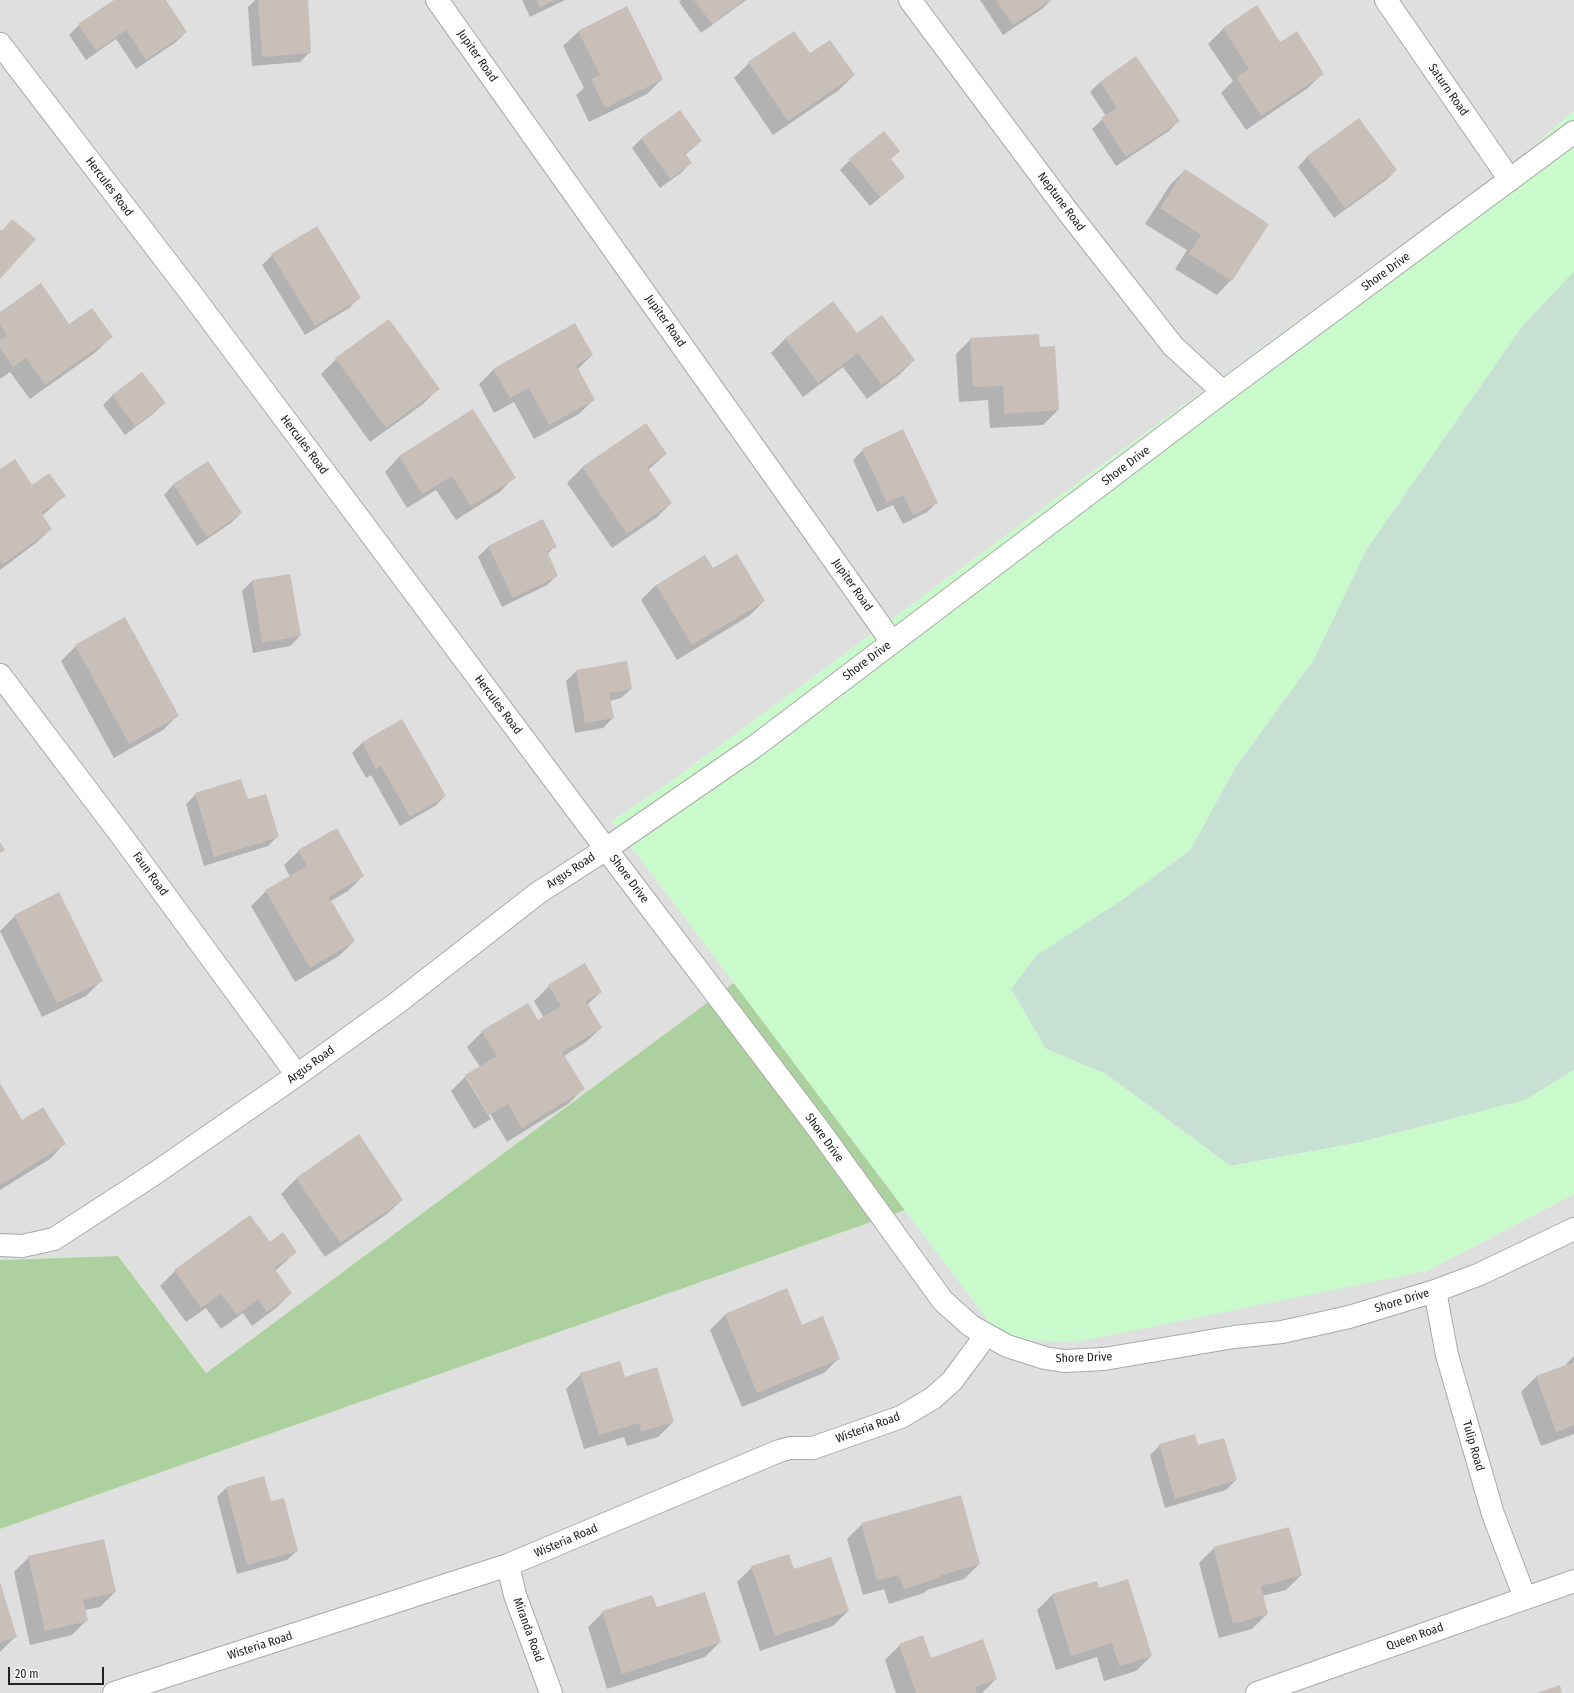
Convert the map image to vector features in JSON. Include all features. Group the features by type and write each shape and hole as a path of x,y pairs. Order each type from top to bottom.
{"street":[{"name":"Jupiter Road","path":"438,0 892,642"},
{"name":"Neptune Road","path":"910,0 1068,212 1172,346 1223,392"},
{"name":"Saturn Road","path":"1386,0 1510,180"},
{"name":"Hercules Road","path":"0,44 185,285 606,849"},
{"name":"Shore Drive","path":"1574,132 1223,392 754,747 606,849 812,1121 943,1300 971,1326 1007,1346 1045,1358 1064,1361 1104,1359 1234,1337 1282,1332 1349,1317 1435,1291 1480,1274 1574,1229"},
{"name":"Faun Road","path":"0,675 121,835 297,1076"},
{"name":"Argus Road","path":"0,1245 22,1246 54,1239 154,1174 297,1076 397,1003 538,893 606,849"},
{"name":"Tulip Road","path":"1435,1291 1447,1355 1492,1514 1525,1598"},
{"name":"Wisteria Road","path":"114,1693 508,1565 779,1451 790,1448 813,1448 901,1417 933,1398 952,1381 978,1346 984,1334"},
{"name":"Miranda Road","path":"508,1565 515,1595 551,1693"},
{"name":"Queen Road","path":"1257,1693 1574,1581"}],"shaded area":[{"path":"0,0 1574,0 1574,111 1520,158 662,788 612,821 734,983 206,1373 118,1256 0,1260"},
{"path":"1574,1194 1574,1693 0,1693 0,1529 905,1210 1002,1339 1427,1271"}],"green space":[{"path":"1574,111 1574,271 1523,325 1366,550 1314,659 1235,768 1190,850 1123,899 1037,955 1011,989 1046,1049 1106,1074 1230,1166 1357,1143 1525,1100 1574,1070 1574,1194 1427,1271 1077,1342 1002,1339 612,821 662,788 1520,158"},
{"path":"1574,271 1574,1070 1525,1100 1357,1143 1230,1166 1106,1074 1046,1049 1011,989 1036,955 1123,899 1190,850 1235,768 1314,659 1366,550 1523,325"},
{"path":"734,983 905,1210 0,1529 0,1260 118,1256 206,1373"}],"building":[{"path":"114,0 166,0 187,32 146,60 126,30 96,51 78,24"},
{"path":"258,0 308,0 311,53 262,57"},
{"path":"536,0 555,0 540,7"},
{"path":"694,0 744,0 712,24"},
{"path":"996,0 1051,0 1013,25"},
{"path":"1257,5 1280,42 1297,31 1324,74 1261,116 1236,77 1249,69 1223,28"},
{"path":"627,6 663,79 605,108 591,79 600,75 578,31"},
{"path":"794,31 810,53 830,40 855,75 788,121 748,62"},
{"path":"1136,56 1180,121 1126,157 1101,118 1117,108 1100,82"},
{"path":"680,110 702,141 685,153 692,163 670,179 641,138"},
{"path":"1359,118 1397,170 1345,208 1307,156"},
{"path":"884,131 900,151 891,159 905,177 880,197 849,159"},
{"path":"1185,169 1269,224 1232,281 1189,254 1201,235 1160,208"},
{"path":"12,219 36,239 0,279 0,229 2,231"},
{"path":"317,226 361,298 315,326 271,254"},
{"path":"41,283 69,324 92,308 113,337 45,385 26,358 13,367 0,348 0,340 7,335 0,325 0,312"},
{"path":"833,301 857,333 882,315 915,360 882,385 858,353 818,383 785,338"},
{"path":"389,319 440,389 386,428 335,358"},
{"path":"575,323 593,355 576,365 595,400 549,425 529,388 510,398 493,369"},
{"path":"1039,334 1040,347 1055,346 1059,410 1004,414 1003,386 973,387 970,338"},
{"path":"142,372 166,403 135,426 112,395"},
{"path":"473,409 516,478 471,506 452,476 422,494 399,456"},
{"path":"646,423 667,454 647,467 672,503 627,534 582,467"},
{"path":"903,429 938,503 913,515 903,495 887,503 862,449"},
{"path":"15,459 32,485 49,473 66,496 41,513 52,529 3,564 0,560 0,469"},
{"path":"208,461 242,513 207,537 173,484"},
{"path":"543,519 557,547 547,551 558,576 513,598 488,546"},
{"path":"737,554 765,601 692,645 656,585 705,555 713,568"},
{"path":"290,574 301,636 262,643 252,580"},
{"path":"125,617 179,716 129,744 75,645"},
{"path":"627,661 632,689 609,693 614,718 585,723 576,670"},
{"path":"402,719 446,796 410,817 381,766 376,769 362,742"},
{"path":"241,779 248,799 266,794 279,837 214,857 195,793"},
{"path":"337,828 364,876 329,897 355,941 310,968 265,890 307,866 298,850"},
{"path":"0,842 5,850 0,853"},
{"path":"59,892 103,981 57,1003 14,915"},
{"path":"585,963 602,992 586,1001 602,1028 562,1052 585,1089 522,1128 508,1104 489,1115 465,1075 497,1056 481,1031 528,1003 538,1020 561,1006 548,985"},
{"path":"0,1083 22,1120 43,1107 66,1144 0,1185"},
{"path":"359,1134 403,1200 340,1243 296,1178"},
{"path":"250,1215 270,1242 283,1232 297,1252 274,1268 292,1293 267,1312 258,1299 237,1315 221,1294 201,1308 174,1270"},
{"path":"787,1288 802,1325 823,1316 840,1359 757,1393 725,1314"},
{"path":"620,1361 625,1377 657,1367 674,1422 641,1432 639,1423 599,1435 580,1373"},
{"path":"1574,1362 1574,1425 1556,1432 1536,1376"},
{"path":"1195,1434 1198,1445 1224,1438 1237,1480 1175,1499 1159,1444"},
{"path":"264,1476 271,1501 284,1498 298,1551 247,1565 226,1487"},
{"path":"961,1495 980,1564 939,1576 940,1578 904,1589 899,1575 877,1580 861,1523"},
{"path":"1289,1527 1302,1575 1261,1586 1268,1614 1233,1624 1213,1547"},
{"path":"104,1539 116,1592 83,1600 88,1621 45,1631 28,1556"},
{"path":"789,1554 794,1569 831,1557 849,1611 775,1636 751,1566"},
{"path":"1128,1579 1152,1656 1119,1666 1112,1643 1071,1656 1052,1594 1097,1581 1099,1588"},
{"path":"0,1582 17,1637 0,1642"},
{"path":"705,1592 721,1642 622,1674 602,1611 652,1595 657,1607"},
{"path":"923,1635 931,1658 983,1639 997,1679 975,1687 977,1693 916,1693 899,1644"},
{"path":"1560,1685 1562,1693 1537,1693"}]}
